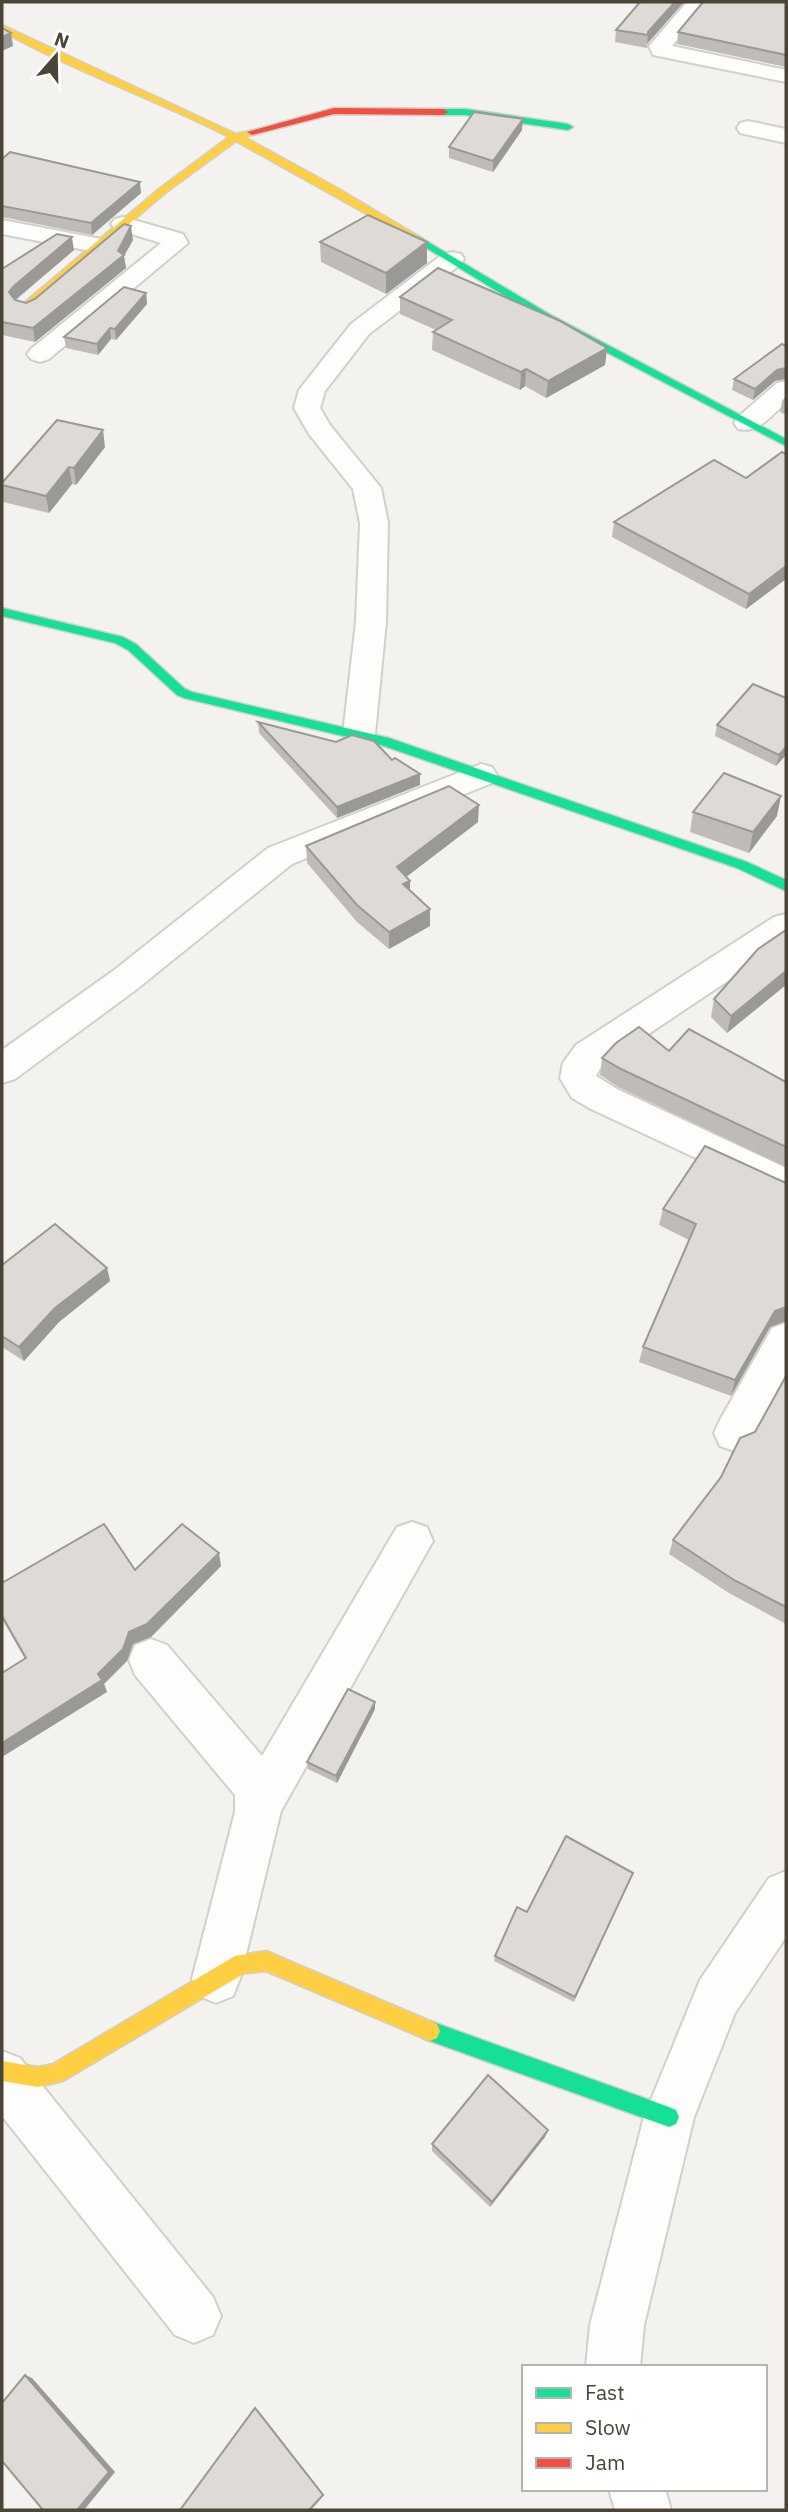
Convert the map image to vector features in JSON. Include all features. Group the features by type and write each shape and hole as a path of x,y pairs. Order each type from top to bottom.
{"street":[{"path":"698,2 660,46 661,50 668,54 786,76"},
{"path":"2,28 34,47 189,113 345,194 545,316 786,443"},
{"path":"27,306 96,245 235,137 334,111 465,112 568,127"},
{"path":"748,128 786,136"},
{"path":"40,354 176,243 174,240 123,224"},
{"path":"2,227 96,245"},
{"path":"359,734 371,622 374,523 367,488 318,428 307,408 308,399 312,390 360,329 404,292 452,259"},
{"path":"747,423 786,390"},
{"path":"2,612 119,640 132,647 181,692 188,695 359,734 741,865 786,886"},
{"path":"2,1069 125,980 280,856 481,775"},
{"path":"786,926 589,1055 581,1063 578,1078 584,1088 604,1099 786,1185"},
{"path":"734,1433 786,1340"},
{"path":"216,1979 260,1803 412,1541"},
{"path":"151,1660 252,1780 260,1803"},
{"path":"613,2365 617,2326 669,2117 717,1997 786,1895"},
{"path":"2,2074 38,2077 56,2074 242,1963 266,1962 434,2033 669,2117"},
{"path":"2,2074 194,2316"},
{"path":"637,2491 643,2510"}],"building":[{"path":"640,2 675,2 648,35 616,30"},
{"path":"703,2 786,2 786,55 678,32"},
{"path":"2,28 11,33 2,37"},
{"path":"474,112 523,119 493,161 449,147"},
{"path":"10,152 140,182 91,223 2,206 2,159"},
{"path":"368,215 427,242 386,273 320,242"},
{"path":"124,224 131,226 118,251 124,255 33,328 2,322 2,269 57,234 72,237 9,292 15,300 26,303 35,299"},
{"path":"438,268 558,320 607,348 548,381 526,369 521,372 433,332 452,320 400,297"},
{"path":"124,287 146,293 115,329 110,328 97,344 64,337"},
{"path":"782,344 786,346 786,368 777,370 755,389 734,379"},
{"path":"57,420 103,430 74,468 69,467 46,496 2,485 2,483"},
{"path":"782,452 786,454 786,566 749,594 614,522 714,460 746,478"},
{"path":"753,684 786,698 786,747 779,755 717,725"},
{"path":"258,722 336,742 352,735 374,741 392,760 395,758 420,774 337,807"},
{"path":"724,773 781,796 753,832 693,812"},
{"path":"449,786 479,805 397,867 410,881 403,884 430,909 389,932 357,905 306,846"},
{"path":"786,930 786,971 731,1016 714,999 758,949"},
{"path":"639,1027 669,1051 689,1029 786,1082 786,1147 602,1058 616,1043"},
{"path":"705,1146 786,1183 786,1307 775,1311 735,1380 643,1347 696,1224 663,1209"},
{"path":"55,1224 107,1268 55,1308 19,1347 2,1336 2,1265"},
{"path":"786,1376 786,1607 734,1580 673,1540 721,1477 740,1438 755,1432"},
{"path":"104,1524 135,1570 182,1524 219,1553 147,1624 129,1632 123,1649 98,1674 102,1680 2,1743 2,1673 26,1658 2,1616 2,1583"},
{"path":"348,1689 375,1702 336,1776 307,1762"},
{"path":"566,1836 633,1873 575,1997 495,1956 517,1907 527,1912"},
{"path":"488,2075 548,2130 492,2202 432,2144"},
{"path":"25,2375 109,2472 77,2510 43,2510 2,2461 2,2403"},
{"path":"255,2408 323,2495 309,2510 180,2510"}],"traffic: fast":[{"path":"443,112 465,112 568,127"},
{"path":"418,239 545,316 786,443"},
{"path":"2,612 119,640 132,647 181,692 188,695 384,741 742,865 786,886"},
{"path":"430,2031 669,2117"}],"traffic: slow":[{"path":"2,28 48,52 219,128 306,174 418,239"},
{"path":"27,306 162,191 235,137 252,132"},
{"path":"2,2071 38,2077 56,2074 242,1963 266,1961 430,2031"}],"traffic: jam":[{"path":"252,132 334,111 443,112"}]}
